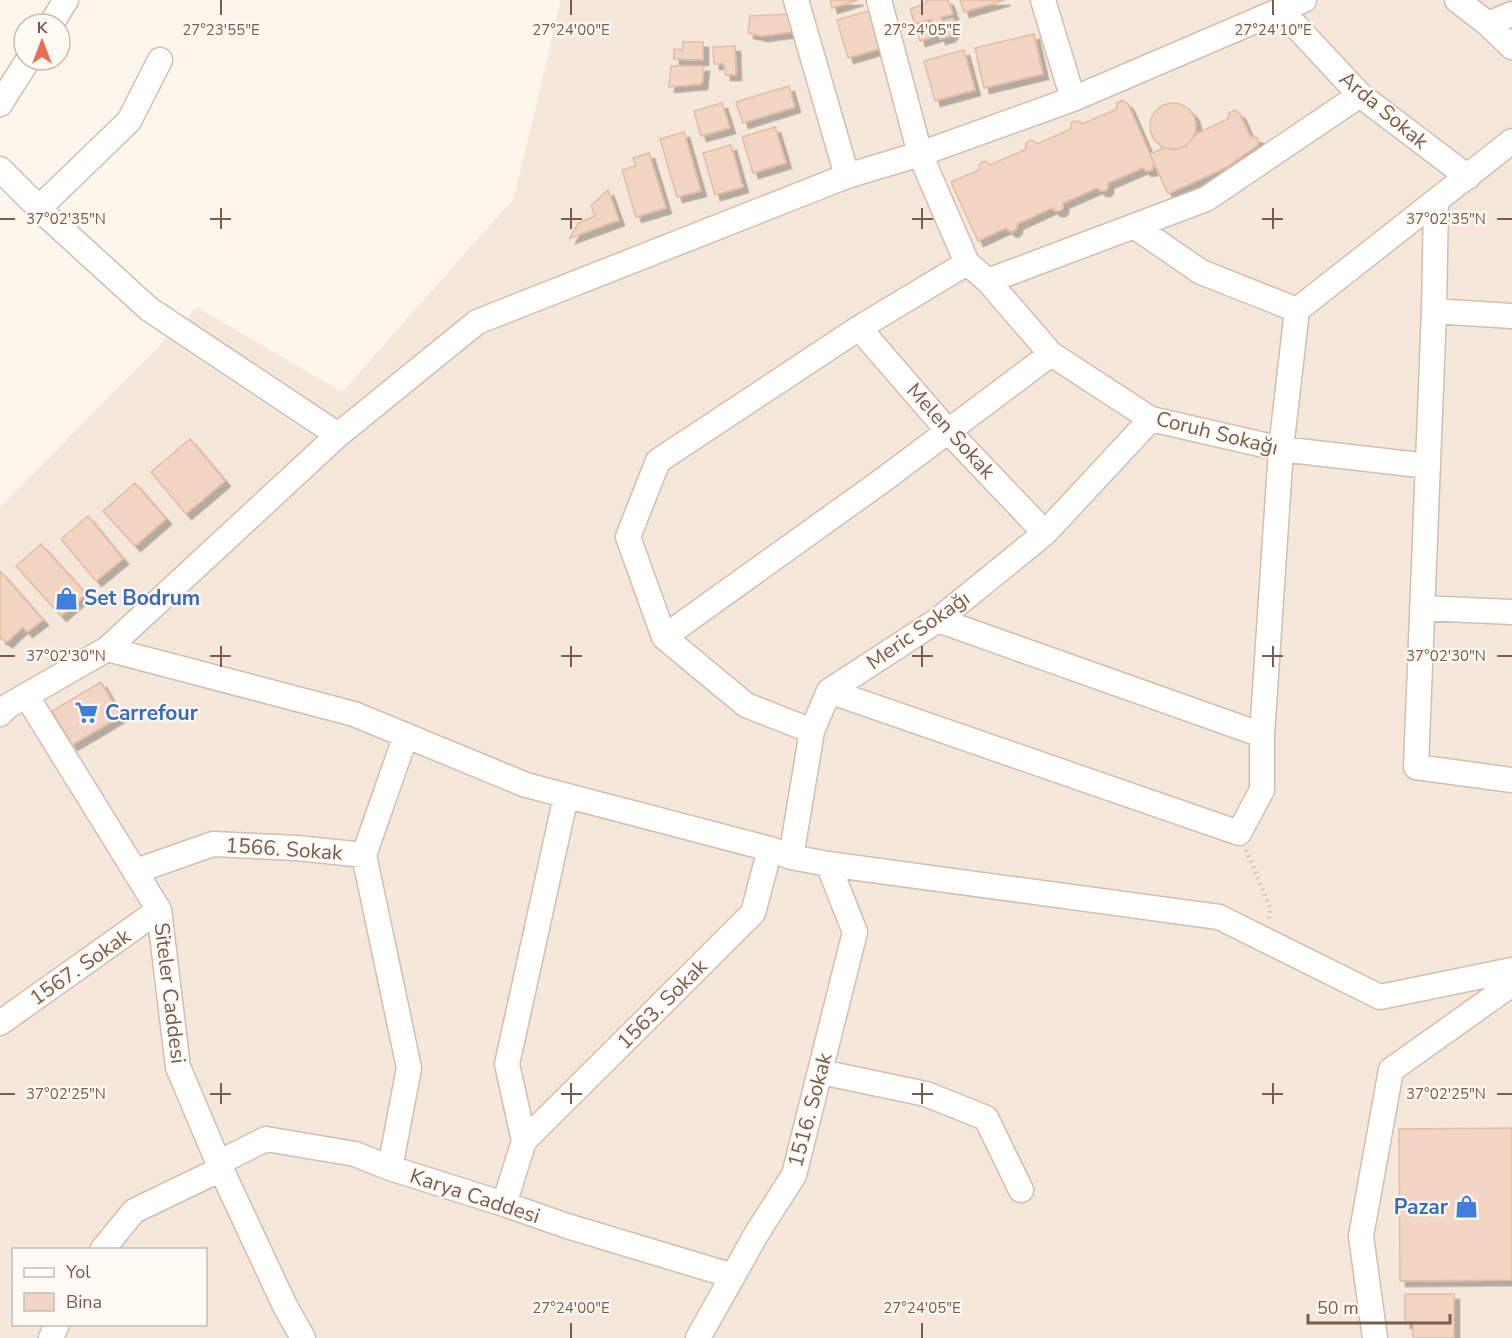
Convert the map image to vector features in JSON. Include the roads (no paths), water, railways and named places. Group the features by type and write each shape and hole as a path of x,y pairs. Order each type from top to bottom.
{"street":[{"path":"796,0 847,176"},
{"name":"Coruh Sokağı","path":"879,0 920,154 966,263 988,281 1051,354 1151,419 1281,449 1428,465"},
{"path":"1043,0 1073,99"},
{"path":"0,714 8,705 106,650 338,435 477,322 847,176 920,154 1073,99 1304,0"},
{"path":"1458,0 1512,47"},
{"name":"Arda Sokak","path":"1281,10 1360,95 1468,177"},
{"path":"1488,24 1512,14"},
{"path":"39,208 129,121 160,60"},
{"path":"0,104 20,72"},
{"path":"988,281 1206,199 1360,95"},
{"path":"781,853 812,731 829,691 1239,833 1262,790 1262,735 1281,449 1297,310 1512,141"},
{"path":"0,169 149,309 338,435"},
{"path":"1436,202 1434,311 1416,767 1512,780"},
{"path":"1134,226 1201,272 1297,310"},
{"path":"812,731 746,705 664,637 628,537 658,461 859,328 966,263"},
{"path":"1434,311 1512,316"},
{"name":"Melen Sokak","path":"859,328 948,431 1045,533"},
{"path":"664,637 883,480 1051,354"},
{"name":"Meric Sokağı","path":"829,691 938,621 1045,533 1151,419"},
{"path":"1422,608 1512,612"},
{"path":"938,621 1262,735"},
{"path":"106,650 354,714 526,785 781,853 828,864 1219,916 1380,997 1512,970"},
{"name":"Siteler Caddesi","path":"27,695 159,910 178,1067 220,1166 285,1306 303,1338"},
{"path":"390,1168 408,1068 364,855 406,735"},
{"path":"504,1204 524,1141 507,1064 566,796"},
{"name":"1566. Sokak","path":"159,910 136,871 213,844 364,855"},
{"name":"1563. Sokak","path":"524,1141 753,913 781,853"},
{"name":"1516. Sokak","path":"698,1338 794,1174 855,932 828,864"},
{"name":"1567. Sokak","path":"0,1023 159,910"},
{"path":"1375,1338 1361,1236 1391,1070 1512,984"},
{"path":"821,1071 992,1108 1021,1190"},
{"name":"Karya Caddesi","path":"104,1248 134,1211 266,1139 356,1154 390,1168 504,1204 567,1227 733,1276"}],"place":[{"name":"Set Bodrum","path":"66,598"},
{"name":"Carrefour","path":"87,713"},
{"name":"Pazar","path":"1466,1207"}]}
